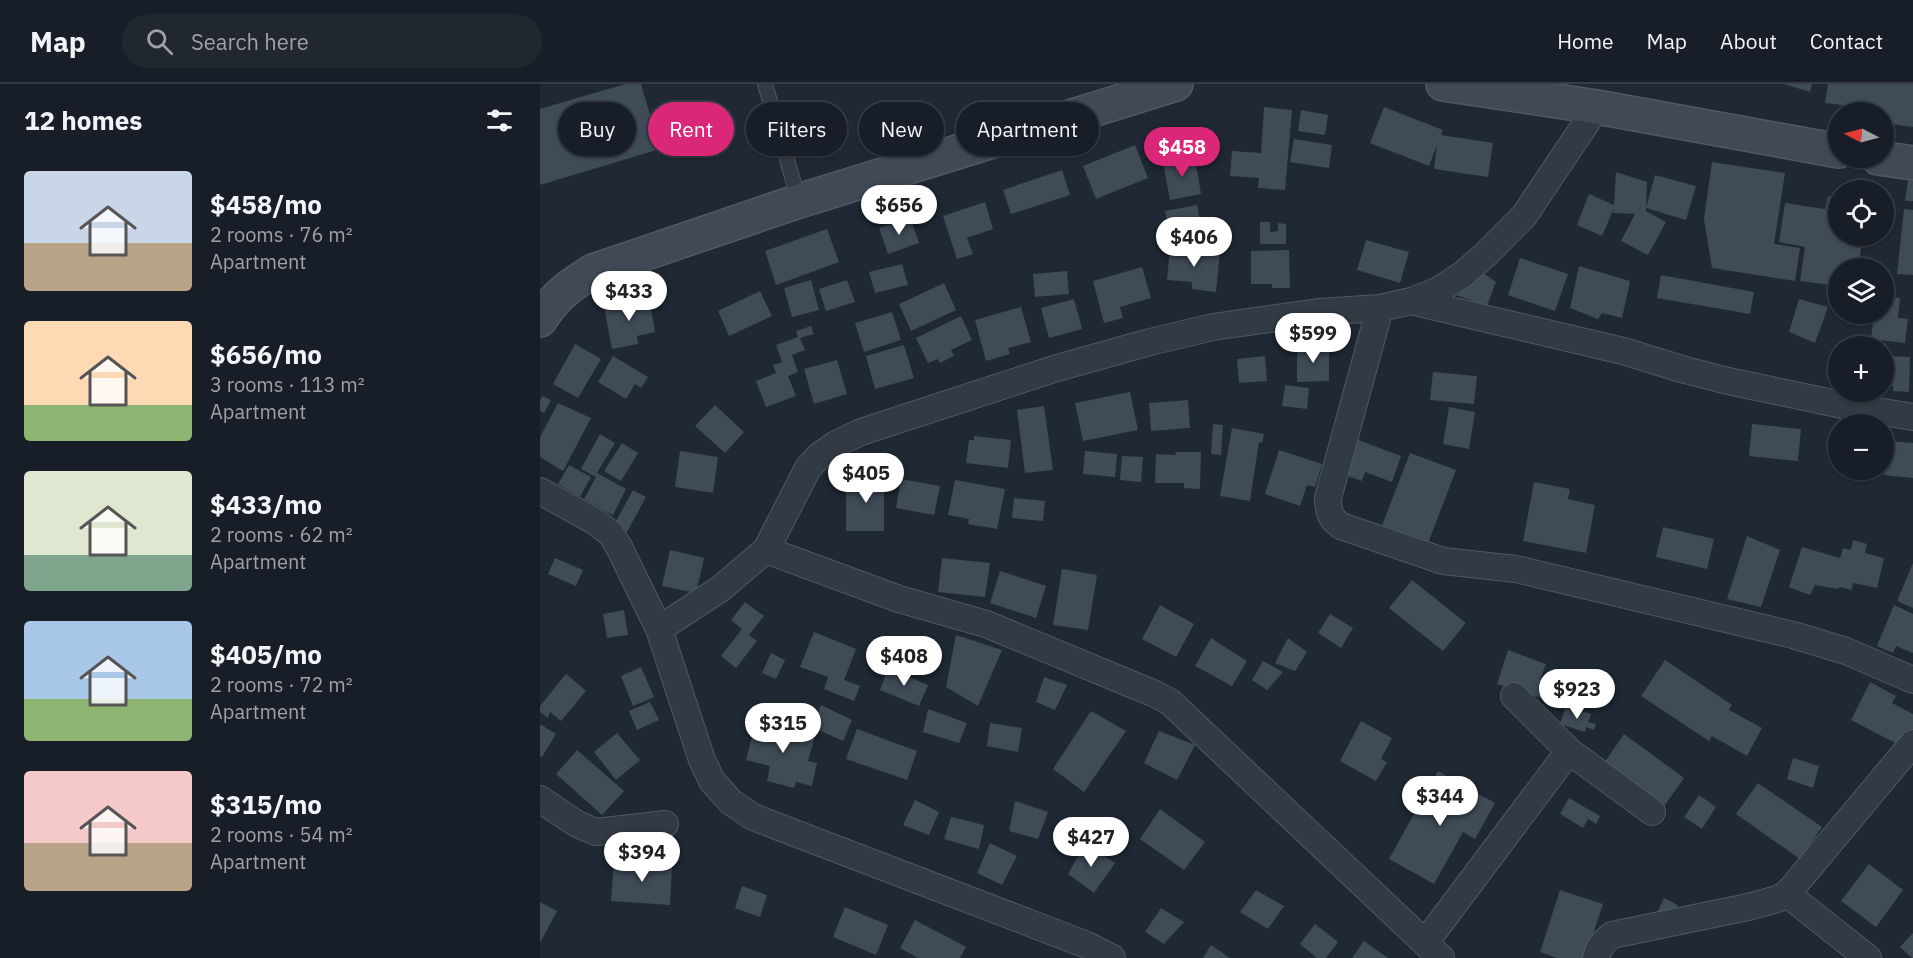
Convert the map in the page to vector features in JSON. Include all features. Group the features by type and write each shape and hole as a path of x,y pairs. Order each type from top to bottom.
{"street":[{"path":"540,320 567,287 592,271 799,201 1176,84"},
{"path":"1443,84 1597,107 1828,149"},
{"path":"659,629 720,589 766,550 808,468 819,456 836,444 861,432 1058,368 1213,327 1319,312 1380,308 1411,301 1437,291 1462,275 1524,216 1597,107"},
{"path":"1894,160 1913,163"},
{"path":"1411,301 1623,351 1728,381 1851,407 1913,417"},
{"path":"1380,308 1328,498 1328,509 1332,520 1341,526 1443,561 1516,569 1793,635 1846,651 1913,680"},
{"path":"540,491 596,522 611,534 620,548 659,629 702,760 712,781 731,802 753,817 1076,940 1112,958"},
{"path":"766,550 899,599 986,624 1170,702 1433,950 1569,751"},
{"path":"1514,696 1569,751 1652,812"},
{"path":"1596,958 1603,942 1612,935 1760,904 1787,894 1913,742"},
{"path":"540,799 577,824 596,832 665,824"},
{"path":"1787,894 1868,958"}],"lane":[{"path":"765,84 799,201"}],"building":[{"path":"625,84 641,84 648,108 648,153 540,185 540,109 558,104 558,156 636,156 636,102 564,102"},
{"path":"1784,84 1812,84 1810,92"},
{"path":"1828,84 1913,84 1913,127 1894,124 1894,102 1825,103"},
{"path":"1264,107 1292,110 1285,190 1258,188 1259,178 1230,176 1232,151 1261,153"},
{"path":"1384,107 1443,130 1441,135 1493,143 1488,177 1434,169 1437,145 1429,166 1370,143"},
{"path":"1301,110 1328,115 1325,135 1298,131"},
{"path":"1294,139 1332,145 1329,168 1290,162"},
{"path":"1135,145 1148,178 1096,199 1083,166"},
{"path":"1195,157 1201,194 1170,200 1163,163"},
{"path":"1712,162 1785,173 1774,244 1800,248 1795,281 1712,268 1704,219"},
{"path":"1062,170 1070,195 1011,214 1003,190"},
{"path":"1616,172 1647,182 1646,211 1666,222 1648,255 1621,241 1635,214 1613,213 1614,208 1602,236 1577,225 1589,194 1614,205"},
{"path":"1655,175 1696,186 1686,220 1646,208"},
{"path":"1908,180 1913,180 1913,201 1905,201"},
{"path":"1828,196 1828,246 1861,246 1860,258 1828,258 1828,285 1800,281 1805,247 1779,242 1785,203 1825,209"},
{"path":"985,202 993,229 967,238 973,254 957,259 943,216"},
{"path":"1197,205 1203,234 1171,240 1165,211"},
{"path":"1904,209 1913,210 1913,275 1897,274"},
{"path":"910,217 919,243 888,254 879,228"},
{"path":"1260,222 1270,222 1270,232 1278,231 1278,223 1286,224 1286,244 1260,244"},
{"path":"827,229 839,262 776,285 765,251"},
{"path":"1366,240 1409,252 1400,283 1357,270"},
{"path":"1170,247 1220,252 1216,292 1192,289 1192,282 1167,280"},
{"path":"1289,250 1290,288 1272,288 1272,284 1251,284 1251,251"},
{"path":"1520,258 1568,274 1555,311 1508,295"},
{"path":"902,264 908,285 875,293 869,272"},
{"path":"1579,266 1630,281 1622,318 1602,313 1598,319 1570,308"},
{"path":"1142,267 1151,298 1120,307 1123,318 1104,323 1093,281"},
{"path":"1475,267 1496,282 1487,306 1456,295"},
{"path":"1067,271 1069,294 1035,297 1033,274"},
{"path":"1661,275 1754,292 1750,314 1657,298"},
{"path":"811,280 819,310 792,317 784,288"},
{"path":"847,280 855,302 826,311 819,289"},
{"path":"944,283 956,310 911,331 899,304"},
{"path":"760,291 772,316 729,336 718,311"},
{"path":"1894,297 1900,298 1898,318 1908,319 1905,343 1894,342 1894,336 1871,336 1873,324 1894,324"},
{"path":"649,298 655,332 637,336 638,344 612,349 604,307"},
{"path":"1074,299 1082,329 1049,338 1041,308"},
{"path":"1799,299 1828,307 1815,343 1789,332"},
{"path":"1021,307 1031,342 1008,348 1010,354 986,361 975,320"},
{"path":"892,312 901,340 864,352 855,323"},
{"path":"961,316 972,340 951,350 954,356 940,363 938,359 928,363 916,338"},
{"path":"811,326 814,334 800,338 805,350 792,355 798,372 788,376 796,396 766,407 756,381 776,373 773,365 782,362 776,345 798,337 796,331"},
{"path":"575,344 601,359 578,398 553,384"},
{"path":"904,345 914,378 875,389 866,356"},
{"path":"1329,346 1329,381 1297,382 1297,347"},
{"path":"613,356 648,377 641,388 635,384 626,399 598,382"},
{"path":"1265,356 1267,381 1239,383 1237,359"},
{"path":"1894,356 1910,357 1909,392 1894,391"},
{"path":"837,360 847,394 814,404 804,369"},
{"path":"1433,372 1477,376 1474,404 1430,400"},
{"path":"1285,385 1309,388 1307,409 1282,406"},
{"path":"1130,392 1138,430 1083,441 1075,403"},
{"path":"542,396 551,400 544,413 540,411"},
{"path":"1188,400 1190,428 1151,431 1149,403"},
{"path":"558,403 591,418 563,471 540,457 540,437"},
{"path":"715,405 744,432 725,453 695,426"},
{"path":"1044,406 1053,470 1025,473 1017,410"},
{"path":"1449,407 1475,412 1469,449 1443,444"},
{"path":"1213,424 1223,425 1221,455 1211,454"},
{"path":"1752,424 1801,429 1798,461 1749,456"},
{"path":"1232,428 1264,434 1262,443 1259,442 1250,501 1220,496"},
{"path":"600,434 615,443 597,473 626,489 613,515 584,499 596,477 581,469"},
{"path":"974,436 1011,440 1008,468 966,463 969,440 974,440"},
{"path":"1358,440 1401,456 1392,482 1365,472 1362,481 1345,475"},
{"path":"1894,442 1913,443 1913,478 1894,476"},
{"path":"622,443 638,453 621,481 604,471"},
{"path":"1279,450 1322,464 1315,487 1307,485 1300,506 1265,494"},
{"path":"680,451 718,457 713,493 675,487"},
{"path":"1085,451 1117,454 1115,477 1083,474"},
{"path":"1175,452 1201,452 1200,489 1184,488 1184,483 1155,483 1156,454 1176,455"},
{"path":"1410,453 1456,470 1427,546 1381,528"},
{"path":"1122,456 1143,457 1141,482 1120,480"},
{"path":"569,465 591,477 580,497 558,484"},
{"path":"857,472 884,473 884,531 846,531 846,488 857,488"},
{"path":"901,479 940,486 934,515 896,508"},
{"path":"955,480 1005,489 997,529 968,524 969,519 948,515"},
{"path":"1534,482 1570,489 1568,499 1595,505 1586,553 1523,541"},
{"path":"633,490 646,497 627,532 614,525"},
{"path":"1014,498 1045,501 1043,521 1012,518"},
{"path":"1663,527 1714,539 1707,569 1656,557"},
{"path":"1747,536 1780,550 1761,607 1727,599"},
{"path":"1853,540 1867,544 1865,553 1884,558 1877,588 1853,583 1852,590 1815,585 1810,595 1789,587 1802,547 1840,558 1843,548 1851,550"},
{"path":"670,550 704,558 696,593 662,586"},
{"path":"555,558 583,570 576,586 548,574"},
{"path":"942,558 990,563 985,597 938,592"},
{"path":"1913,563 1913,608 1897,601"},
{"path":"1062,569 1097,575 1088,630 1053,625"},
{"path":"1000,571 1046,586 1036,618 990,603"},
{"path":"1412,580 1466,623 1443,651 1389,608"},
{"path":"745,602 764,616 749,635 757,641 736,668 721,656 742,629 731,620"},
{"path":"1160,605 1194,624 1176,657 1142,639"},
{"path":"1894,605 1913,614 1913,653 1896,646 1893,653 1877,646"},
{"path":"624,610 628,635 607,638 603,614"},
{"path":"1330,614 1353,628 1341,648 1318,633"},
{"path":"814,632 856,649 844,680 860,686 854,701 824,689 828,677 800,667"},
{"path":"956,635 1002,650 978,706 946,687"},
{"path":"1211,638 1247,661 1232,686 1195,666"},
{"path":"1288,638 1307,652 1295,671 1275,663"},
{"path":"1508,650 1546,664 1540,680 1549,683 1544,699 1497,684"},
{"path":"771,653 785,660 776,679 762,673"},
{"path":"1665,660 1732,705 1729,710 1762,728 1747,756 1712,736 1709,741 1641,696"},
{"path":"1263,661 1283,672 1267,690 1252,680"},
{"path":"641,667 654,697 633,706 621,676"},
{"path":"888,669 928,685 919,706 880,690"},
{"path":"566,674 586,691 561,721 550,712 548,718 540,712 540,706"},
{"path":"1044,677 1067,685 1055,710 1036,702"},
{"path":"1870,682 1896,696 1892,703 1913,714 1913,731 1905,748 1851,720"},
{"path":"650,702 659,720 637,730 629,711"},
{"path":"821,705 852,720 843,741 812,727"},
{"path":"1566,706 1591,714 1588,722 1596,724 1594,730 1586,727 1585,732 1560,724"},
{"path":"928,709 967,723 959,743 923,732"},
{"path":"1091,711 1126,731 1084,792 1053,769"},
{"path":"756,721 815,736 808,761 817,763 812,786 796,782 794,788 767,781 770,766 746,760"},
{"path":"1361,721 1392,738 1381,759 1387,762 1376,781 1340,761"},
{"path":"990,723 1022,728 1018,752 987,746"},
{"path":"540,724 556,734 542,757 540,756"},
{"path":"857,729 917,751 907,780 846,759"},
{"path":"1159,731 1195,745 1177,780 1144,763"},
{"path":"617,733 640,760 616,780 594,752"},
{"path":"1624,734 1684,778 1660,812 1600,769"},
{"path":"577,750 624,791 602,815 556,774"},
{"path":"1793,758 1819,766 1813,788 1787,779"},
{"path":"1438,771 1495,803 1475,839 1463,832 1434,884 1389,859"},
{"path":"1758,783 1822,827 1800,859 1736,814"},
{"path":"1699,795 1716,807 1702,829 1684,817"},
{"path":"1569,798 1600,816 1596,824 1588,819 1583,828 1560,814"},
{"path":"915,800 939,812 929,835 903,825"},
{"path":"1015,801 1048,812 1038,839 1009,831"},
{"path":"1160,809 1205,842 1184,870 1140,839"},
{"path":"951,817 984,825 979,849 944,839"},
{"path":"990,843 1017,856 1002,885 977,873"},
{"path":"1085,844 1115,863 1094,893 1068,874"},
{"path":"614,860 672,865 670,905 611,901"},
{"path":"1869,864 1903,890 1876,927 1841,901"},
{"path":"742,886 767,895 760,917 735,908"},
{"path":"1256,890 1284,906 1268,929 1240,912"},
{"path":"1560,890 1603,904 1585,958 1557,958 1540,952"},
{"path":"1664,898 1678,905 1671,920 1657,913"},
{"path":"540,902 557,911 540,943"},
{"path":"845,907 888,925 876,955 833,937"},
{"path":"1161,908 1184,922 1164,944 1145,932"},
{"path":"915,920 966,947 960,958 918,958 900,948"},
{"path":"1315,924 1338,942 1326,958 1317,958 1300,944"},
{"path":"1913,933 1913,958 1912,958 1900,947"},
{"path":"1364,941 1388,958 1352,958"},
{"path":"1211,945 1230,958 1203,958"}]}
